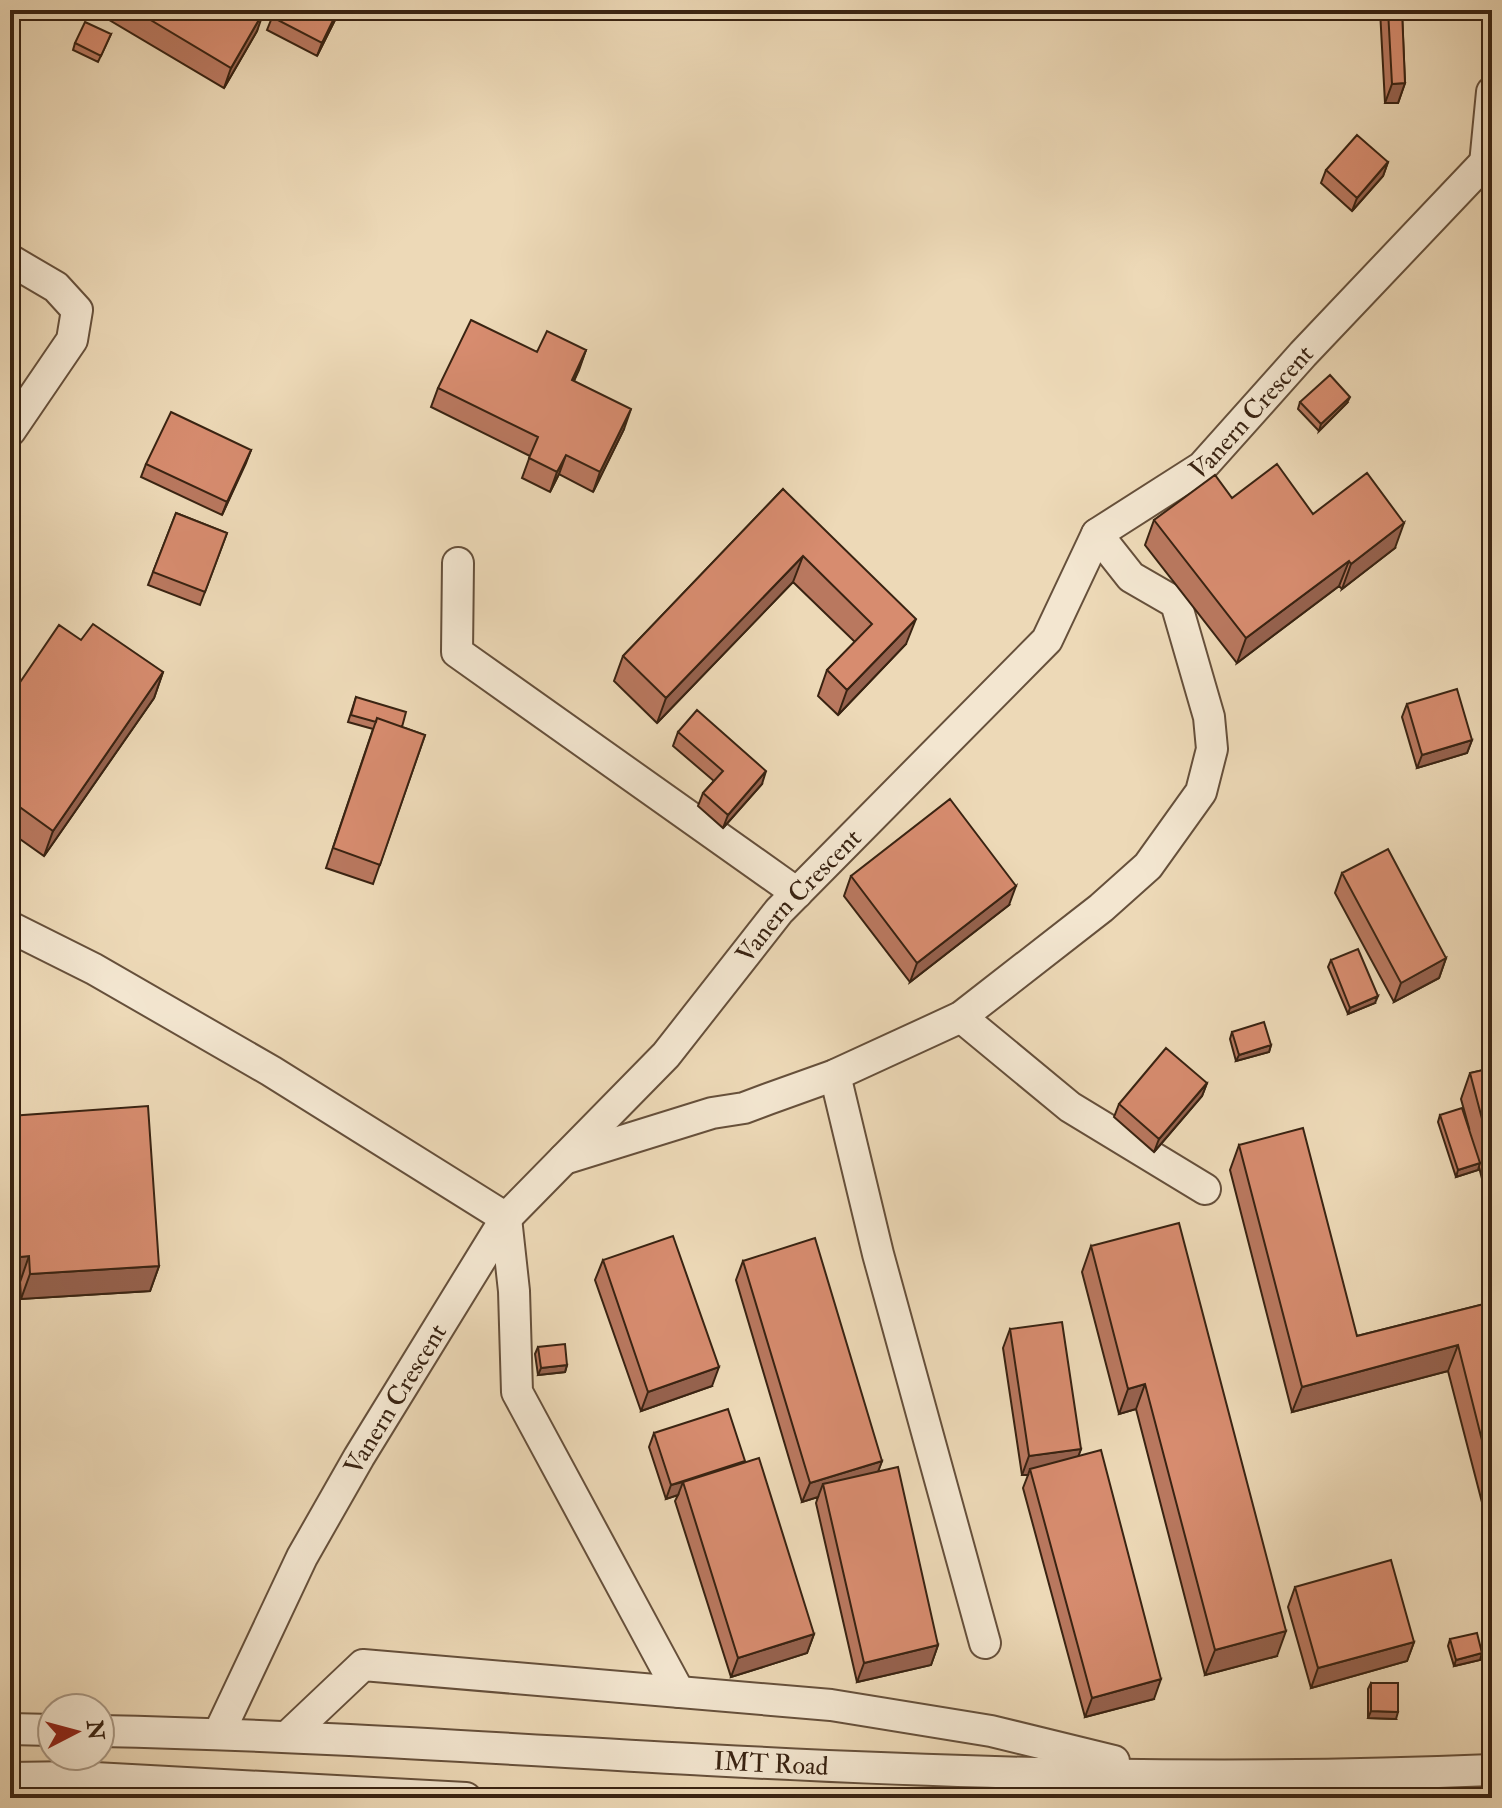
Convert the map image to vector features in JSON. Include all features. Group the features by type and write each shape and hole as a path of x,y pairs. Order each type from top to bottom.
{"street":[{"path":"1489,159 1492,92"},
{"name":"Vanern Crescent","path":"219,1733 302,1557 359,1457 506,1218 666,1055 779,911 1047,640 1097,534 1202,467 1303,354 1489,159"},
{"path":"10,260 56,287 77,310 72,340 10,431"},
{"path":"562,1159 712,1113 744,1108 835,1075 961,1017 1101,908 1148,866 1201,792 1212,749 1209,717 1176,603 1131,577 1097,534"},
{"path":"458,563 457,652 797,893"},
{"path":"10,927 94,969 271,1071 506,1218 514,1291 517,1392 679,1692"},
{"path":"961,1017 1070,1107 1205,1189"},
{"path":"835,1075 878,1254 985,1643"},
{"path":"288,1736 363,1665 831,1705 991,1731 1168,1773"},
{"path":"10,1729 36,1730"},
{"name":"IMT Road","path":"116,1731 288,1736 709,1760 994,1771 1360,1775 1492,1770"},
{"path":"10,1778 72,1787 466,1798"}],"building":[{"path":"134,10 262,10 264,11 231,68"},
{"path":"275,10 338,10 322,43 272,17"},
{"path":"1388,10 1402,10 1405,83 1392,84"},
{"path":"85,22 111,34 101,56 75,43"},
{"path":"1357,135 1388,162 1357,198 1326,170"},
{"path":"471,320 537,352 547,331 586,350 572,380 631,409 600,472 566,455 557,472 529,458 538,437 438,388"},
{"path":"1488,356 1492,356 1492,384 1491,384"},
{"path":"1330,375 1350,397 1321,424 1300,402"},
{"path":"171,412 251,450 227,502 146,464"},
{"path":"1277,464 1313,514 1367,473 1404,523 1246,638 1154,520 1215,475 1232,498"},
{"path":"783,489 916,619 847,690 827,670 872,624 803,556 666,698 623,656"},
{"path":"176,513 227,533 205,592 153,572"},
{"path":"93,624 163,672 53,831 10,800 10,697 59,625 81,640"},
{"path":"1457,689 1472,740 1422,755 1407,704"},
{"path":"356,697 406,712 402,727 377,718 376,722 351,715"},
{"path":"697,710 766,771 728,815 703,793 723,771 678,732"},
{"path":"377,718 425,735 380,865 333,848"},
{"path":"950,799 1016,886 917,963 851,876"},
{"path":"1388,849 1446,958 1401,983 1342,873"},
{"path":"1358,949 1378,996 1350,1008 1331,960"},
{"path":"1264,1022 1271,1045 1239,1055 1232,1032"},
{"path":"1166,1048 1207,1083 1159,1139 1119,1104"},
{"path":"1492,1068 1492,1157 1470,1073"},
{"path":"148,1106 159,1266 30,1274 29,1256 10,1258 10,1116"},
{"path":"1462,1108 1480,1163 1458,1170 1440,1115"},
{"path":"1303,1128 1357,1336 1492,1302 1492,1480 1458,1345 1302,1387 1239,1145"},
{"path":"1179,1223 1286,1631 1215,1650 1145,1384 1128,1389 1091,1246"},
{"path":"673,1236 719,1367 648,1392 603,1260"},
{"path":"815,1238 882,1461 810,1483 743,1261"},
{"path":"1062,1322 1081,1449 1029,1456 1010,1329"},
{"path":"565,1344 567,1365 541,1368 538,1347"},
{"path":"728,1409 745,1461 671,1485 654,1433"},
{"path":"1101,1450 1161,1679 1092,1698 1030,1469"},
{"path":"759,1458 814,1634 738,1658 683,1482"},
{"path":"898,1467 938,1645 864,1663 823,1484"},
{"path":"1391,1560 1414,1642 1318,1668 1295,1587"},
{"path":"1477,1633 1482,1653 1456,1660 1450,1639"},
{"path":"1371,1683 1398,1683 1398,1712 1371,1711"}]}
